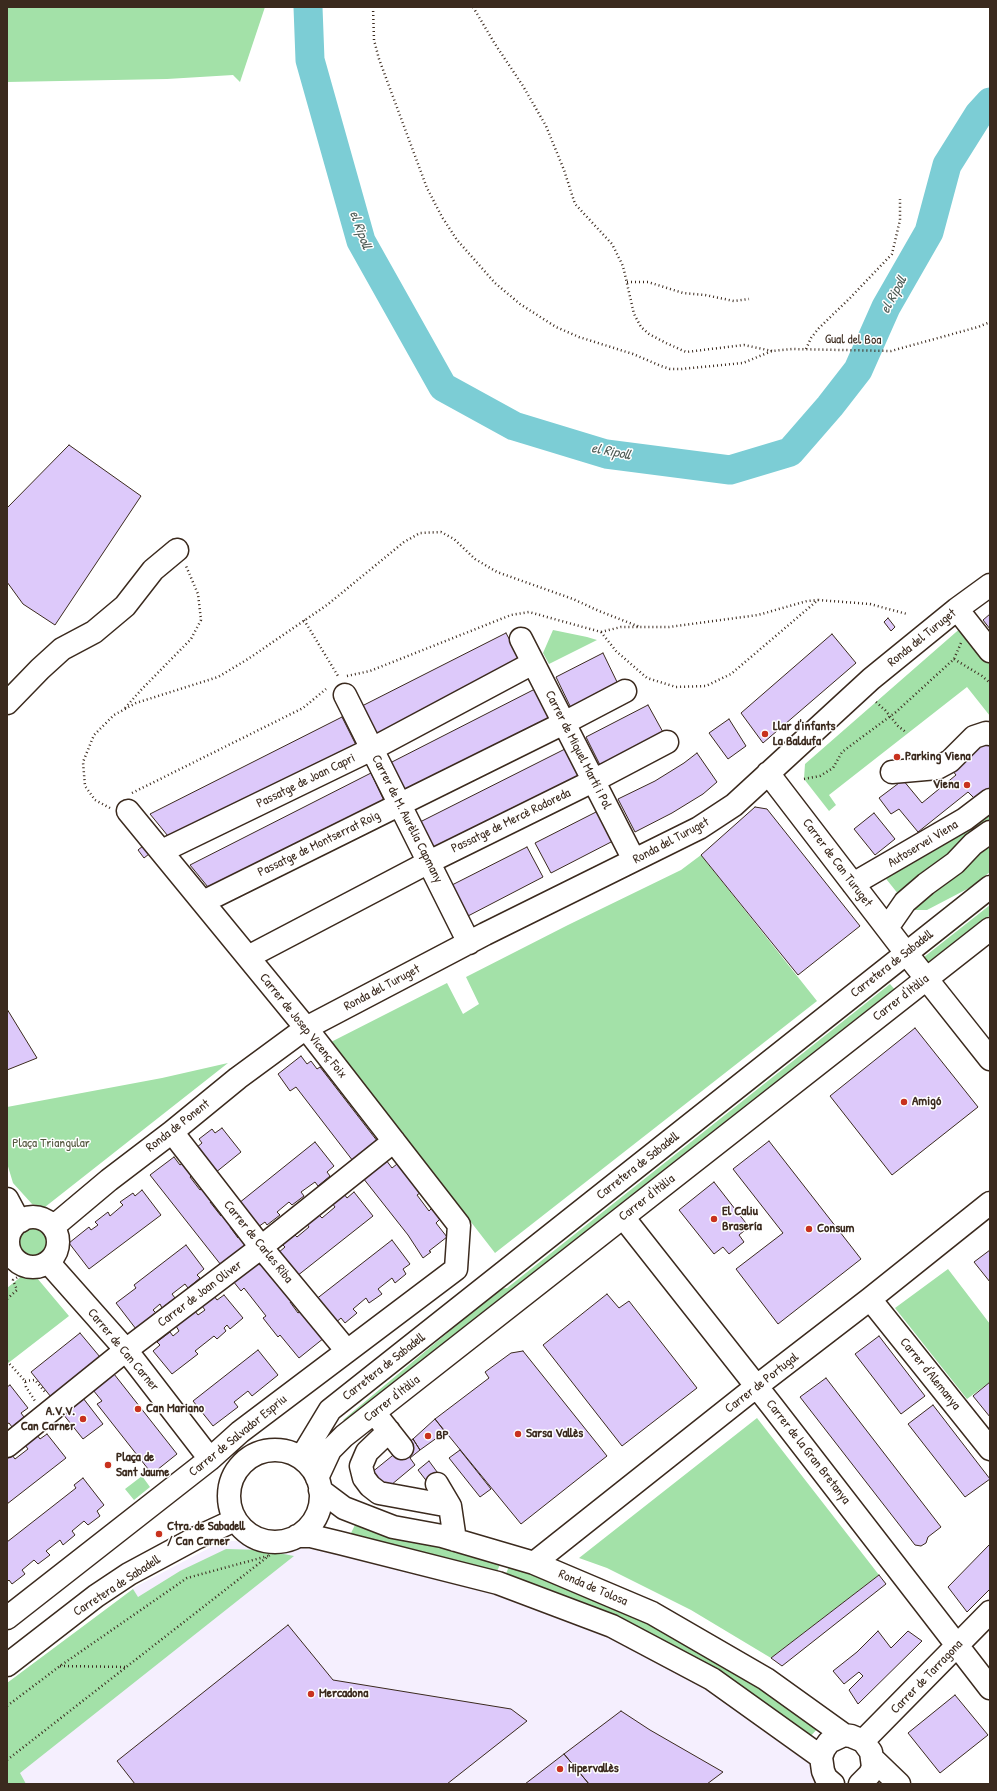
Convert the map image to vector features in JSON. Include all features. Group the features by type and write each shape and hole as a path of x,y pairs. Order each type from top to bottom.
{"street":[{"path":"7,702 62,649 94,632 125,606 153,570 177,550"},
{"name":"Ronda del Turuget","path":"306,1028 469,943 699,828 734,805 872,679 957,609 990,585"},
{"path":"957,609 990,651"},
{"name":"Carrer de Miquel Martí i Pol","path":"521,639 634,860"},
{"name":"Passatge de Joan Capri","path":"162,851 372,748 533,663"},
{"name":"Carrer de M. Aurèlia Capmany","path":"342,685 469,943"},
{"name":"Passatge de Montserrat Roig","path":"203,902 564,723 624,691"},
{"path":"892,772 936,768 950,761 974,737 986,733 990,734"},
{"name":"Passatge de Mercè Rodoreda","path":"248,956 429,862 594,781 667,742"},
{"name":"Carrer de Can Turuget","path":"768,773 906,953 990,1059"},
{"name":"Carrer de Josep Vicenç Foix","path":"120,810 162,851 248,956 459,1225 458,1249"},
{"path":"887,928 905,902 926,884 955,863 973,844 988,816"},
{"name":"Autoservei Viena","path":"853,884 965,818 988,816"},
{"name":"Carretera de Sabadell","path":"301,1458 330,1410 990,887"},
{"name":"Carrer d'Itàlia","path":"318,1484 330,1450 344,1436 623,1218 926,978 990,930"},
{"name":"Ronda de Ponent","path":"53,1227 109,1180 172,1132 238,1078 306,1028"},
{"name":"Carrer de Carles Riba","path":"172,1132 261,1247 347,1351"},
{"name":"Carrer de Joan Oliver","path":"7,1446 126,1350 261,1247 394,1142"},
{"path":"7,1199 15,1214 21,1221"},
{"name":"Carrer de Portugal","path":"534,1563 757,1386 989,1206"},
{"path":"28,1218 42,1219 53,1227 57,1234 57,1250 54,1257 44,1265 32,1267 21,1264 13,1264 9,1245 10,1233 15,1226 28,1218"},
{"name":"Carrer de la Gran Bretanya","path":"623,1218 757,1386 990,1688"},
{"name":"Carrer de Salvador Espriu","path":"9,1612 210,1459 240,1432 456,1269 458,1249"},
{"name":"Carrer de Can Carner","path":"48,1262 126,1350 210,1459"},
{"name":"Carrer d'Alemanya","path":"870,1299 990,1449"},
{"path":"375,1412 396,1439 367,1452 361,1466 364,1478 370,1486 379,1493 450,1506"},
{"path":"297,1536 309,1527 317,1514 321,1500 318,1484 313,1470 301,1458 290,1452 275,1449 260,1452 246,1459 236,1470 230,1484 229,1499 235,1520 253,1536 267,1541 282,1541 297,1536 311,1536 340,1543 498,1583 612,1626 712,1679 821,1757"},
{"name":"Ronda de Tolosa","path":"318,1484 344,1508 393,1527 455,1540 534,1563 652,1613 766,1679 860,1745 899,1784"},
{"path":"437,1484 450,1506 455,1540"},
{"name":"Carretera de Sabadell","path":"7,1665 96,1596 129,1574 194,1539 235,1520"},
{"name":"Carrer de Tarragona","path":"860,1745 990,1612"},
{"path":"825,1782 821,1757 829,1742 860,1745 872,1767 870,1774 860,1784"}],"path":[{"path":"373,7 374,40 379,58 427,188 442,217 457,240 495,283 520,304 556,327 579,337 610,346 670,369 743,363 772,351"},
{"path":"473,7 523,86 546,126 564,170 575,204 612,244 623,266 636,320 649,334 686,352 744,345 772,351"},
{"path":"806,349 811,338 819,328 892,254 900,220 900,199"},
{"path":"627,282 648,282 683,293 705,294 734,301 749,299"},
{"name":"Gual del Boa","path":"772,351 806,349 891,351 978,327 990,322"},
{"path":"120,810 95,800 85,786 82,762 94,735 114,715 160,695 218,677 248,659 328,604 404,542 420,533 441,532 454,540 475,559 497,572 574,599 599,611 640,626"},
{"path":"124,710 141,690 191,639 201,620 198,594 177,550"},
{"path":"601,632 621,627 669,626 758,615 807,601 818,600"},
{"path":"304,620 342,685"},
{"path":"804,779 820,776 833,768 842,752 891,716 954,659 961,638"},
{"path":"954,659 982,676 990,683"},
{"path":"876,702 891,716 898,726 907,733"},
{"path":"7,1299 17,1290 13,1280 13,1264"},
{"path":"7,1361 25,1381 26,1387 37,1403"},
{"path":"25,1381 35,1380 47,1396"},
{"path":"7,1760 275,1551"},
{"path":"7,1706 60,1666 187,1578 270,1555"},
{"path":"60,1666 127,1667"}],"shaded area":[{"path":"228,1541 245,1541 351,1554 481,1586 625,1642 704,1686 797,1749 839,1784 7,1784 7,1688 135,1587 215,1545"}],"green space":[{"path":"7,7 265,7 240,82 233,75 167,79 7,82"},
{"path":"963,626 990,662 990,716 967,687 829,795 836,805 829,811 804,779 805,764"},
{"path":"553,630 597,640 549,664 543,653"},
{"path":"990,807 990,872 971,887 927,910 911,910 883,875"},
{"path":"701,855 817,1001 495,1253 331,1042 447,983 463,1014 479,1004 466,977 681,870"},
{"path":"990,905 990,915 925,967 919,961"},
{"path":"890,984 896,991 347,1422 343,1420 500,1289 507,1288"},
{"name":"Plaça Triangular","path":"228,1063 45,1207 32,1204 13,1183 7,1163 7,1107 162,1078"},
{"path":"34,1227 45,1231 49,1242 45,1253 34,1257 23,1253 19,1242 23,1231"},
{"path":"948,1269 990,1324 990,1382 967,1399 895,1308"},
{"path":"23,1275 37,1278 69,1316 7,1364 7,1288"},
{"path":"757,1418 879,1575 771,1658 691,1610 607,1568 579,1558"},
{"path":"142,1476 150,1487 134,1500 125,1489"},
{"path":"355,1525 431,1543 501,1562 496,1574 352,1537 351,1533"},
{"path":"226,1549 263,1550 294,1556 20,1773 26,1784 7,1784 7,1683 133,1589 138,1597 180,1571"},
{"path":"510,1564 638,1617 745,1675 818,1728 809,1738 635,1628 554,1592 505,1576"}],"building":[{"path":"69,445 141,496 55,625 23,604 7,582 7,508"},
{"path":"990,614 990,629 983,620"},
{"path":"888,618 895,627 891,631 884,622"},
{"path":"506,633 522,663 377,736 362,706"},
{"path":"832,634 856,663 763,743 741,713"},
{"path":"603,653 618,684 571,708 556,677"},
{"path":"535,689 551,720 406,793 390,763"},
{"path":"648,705 664,734 601,767 586,737"},
{"path":"342,717 357,747 172,841 150,814"},
{"path":"729,719 746,746 728,759 709,733"},
{"name":"Viena","path":"977,743 990,745 990,790 976,800 968,792 918,832 899,809 891,814 879,798 903,780 922,803 956,775 952,770 975,752"},
{"path":"565,749 581,779 436,853 420,822"},
{"path":"697,753 717,782 703,794 672,813 635,832 618,799 655,781"},
{"path":"371,773 386,805 212,892 190,865"},
{"path":"755,807 767,809 860,926 798,975 701,855"},
{"path":"598,811 613,841 551,873 535,843"},
{"path":"874,813 895,839 875,855 854,829"},
{"path":"143,846 149,854 144,858 138,850"},
{"path":"527,847 543,877 468,916 452,885"},
{"path":"7,1009 37,1058 7,1070"},
{"name":"Amigó","path":"915,1028 978,1107 892,1175 830,1096"},
{"path":"301,1056 307,1064 311,1061 317,1069 320,1067 378,1142 353,1161 296,1087 290,1091 278,1074"},
{"path":"222,1128 241,1152 215,1173 196,1148 202,1143 199,1139 212,1129 215,1133"},
{"name":"Consum","path":"769,1141 861,1259 778,1324 736,1269 783,1233 733,1169"},
{"path":"315,1142 334,1166 327,1172 330,1176 318,1186 315,1182 301,1192 304,1196 292,1205 289,1202 277,1212 280,1215 267,1225 265,1222 258,1227 239,1203"},
{"path":"174,1157 180,1165 184,1162 193,1174 190,1177 200,1190 204,1187 213,1199 210,1202 221,1216 224,1213 233,1225 230,1227 238,1238 241,1235 248,1244 221,1265 150,1175"},
{"path":"386,1160 392,1168 397,1164 420,1193 417,1195 429,1211 432,1208 440,1219 436,1223 447,1237 429,1251 431,1252 423,1258 408,1235 363,1178"},
{"name":"El Caliu Brasería","path":"714,1182 749,1227 739,1235 744,1242 729,1254 723,1247 714,1254 679,1210"},
{"path":"142,1190 161,1215 89,1269 69,1243 89,1227 91,1230 98,1225 95,1222 108,1212 110,1216 123,1205 120,1202 133,1193 135,1196"},
{"path":"354,1192 373,1216 297,1276 278,1253 285,1247 281,1243 293,1233 297,1237 309,1227 306,1223 318,1214 322,1218 335,1207 332,1203 344,1194 347,1198"},
{"path":"392,1240 410,1264 403,1269 406,1274 395,1283 392,1278 378,1289 382,1294 369,1303 366,1298 353,1309 357,1313 345,1323 341,1318 334,1324 315,1300"},
{"path":"186,1245 204,1269 197,1275 200,1278 188,1288 185,1284 172,1294 175,1298 162,1308 160,1304 153,1310 156,1313 136,1329 116,1303 136,1288 134,1285"},
{"path":"990,1250 990,1282 974,1262"},
{"path":"257,1262 259,1265 264,1262 293,1300 290,1302 298,1313 302,1310 324,1338 299,1358 280,1335 278,1337 263,1318 266,1316 244,1288 241,1291 233,1281"},
{"path":"607,1294 619,1308 629,1301 697,1388 622,1446 543,1345"},
{"path":"224,1295 243,1318 230,1329 227,1325 224,1328 226,1331 217,1339 214,1336 195,1351 198,1354 172,1374 153,1351 160,1345 157,1342 170,1332 173,1336 179,1331 176,1326 195,1311 198,1315 205,1310 202,1306 214,1296 217,1300"},
{"path":"80,1333 100,1357 51,1397 31,1372"},
{"path":"879,1336 925,1396 901,1414 855,1354"},
{"path":"258,1350 278,1375 252,1396 248,1391 234,1402 238,1407 213,1426 193,1401"},
{"name":"Sarsa Vallès","path":"523,1351 607,1456 521,1524 435,1419 489,1378 485,1372 511,1353"},
{"path":"114,1374 177,1454 152,1474 97,1404 102,1401 93,1390"},
{"path":"826,1378 941,1527 928,1537 926,1543 921,1546 915,1545 800,1397"},
{"path":"990,1382 990,1417 973,1396"},
{"path":"10,1385 28,1408 21,1413 24,1417 12,1427 9,1423 7,1424 7,1387"},
{"name":"A.V.V. Can Carner","path":"83,1398 103,1424 83,1439 63,1414"},
{"path":"933,1405 990,1479 965,1497 908,1424"},
{"name":"BP","path":"435,1419 445,1432 420,1450 413,1439"},
{"path":"47,1434 66,1458 7,1504 7,1459 12,1455 15,1459 28,1449 25,1445 37,1435 40,1439"},
{"path":"413,1439 420,1450 410,1458 415,1465 385,1490 371,1473"},
{"path":"460,1450 491,1489 480,1497 449,1458"},
{"path":"429,1461 443,1480 432,1488 418,1470"},
{"path":"83,1478 104,1505 97,1511 100,1516 88,1525 84,1521 72,1531 75,1535 63,1545 60,1540 46,1551 50,1555 38,1564 34,1560 22,1570 25,1574 12,1584 9,1580 7,1582 7,1542 76,1488 74,1485"},
{"path":"990,1544 990,1589 967,1612 948,1587"},
{"path":"879,1575 886,1584 782,1666 771,1658"},
{"name":"Mercadona","path":"288,1625 333,1680 511,1709 527,1721 447,1784 135,1784 117,1761"},
{"path":"878,1631 891,1648 908,1631 922,1641 858,1704 849,1690 863,1676 859,1672 844,1684 833,1671 857,1652"},
{"path":"955,1695 988,1735 940,1773 908,1733"},
{"path":"621,1711 650,1730 723,1772 707,1784 589,1784 564,1754"},
{"name":"Hipervallès","path":"564,1754 589,1784 525,1784"}],"waterway":[{"name":"el Ripoll","path":"308,7 310,60 361,241 443,387 514,426 606,454 730,470 790,452 830,406 858,370 886,307 929,232 947,165 979,114 990,102"}],"place":[{"name":"Llar d'infants La Baldufa","path":"765,734"},
{"name":"Parking Viena","path":"897,757"},
{"name":"Viena","path":"967,785"},
{"name":"Amigó","path":"904,1102"},
{"name":"El Caliu Brasería","path":"714,1219"},
{"name":"Consum","path":"809,1229"},
{"name":"Can Mariano","path":"138,1409"},
{"name":"A.V.V. Can Carner","path":"83,1419"},
{"name":"Sarsa Vallès","path":"518,1434"},
{"name":"BP","path":"428,1436"},
{"name":"Plaça de Sant Jaume","path":"108,1465"},
{"name":"Ctra. de Sabadell / Can Carner","path":"159,1534"},
{"name":"Mercadona","path":"311,1694"},
{"name":"Hipervallès","path":"560,1769"}]}
